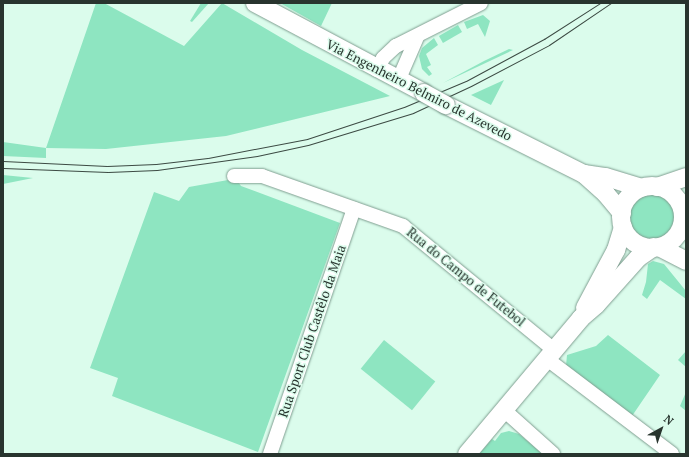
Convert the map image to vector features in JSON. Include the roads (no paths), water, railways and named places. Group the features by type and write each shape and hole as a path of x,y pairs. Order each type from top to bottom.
{"main road":[{"name":"Via Engenheiro Belmiro de Azevedo","path":"255,3 398,81 584,174 609,197 622,220"},
{"name":"Via Engenheiro Belmiro de Azevedo","path":"584,174 606,177 649,187"},
{"path":"581,318 616,250 628,198 649,187 686,177"},
{"path":"466,454 581,318 596,305 638,258 656,247 674,239 684,220 676,198 649,187"},
{"path":"622,220 635,242 656,247 686,261"}],"street":[{"path":"377,70 389,52 403,42 417,37 481,3"},
{"path":"398,81 417,37"},
{"name":"Rua do Campo de Futebol","path":"234,176 262,176 403,226 551,355 672,454"},
{"name":"Rua Sport Club Castêlo da Maia","path":"270,454 354,209"},
{"path":"504,410 553,454"}],"tram line":[{"path":"3,161 107,166 156,164 208,158 307,139 404,107 466,81 544,39 600,3"},
{"path":"3,168 108,172 157,170 257,156 308,145 413,113 471,86 549,45 611,3"}]}
